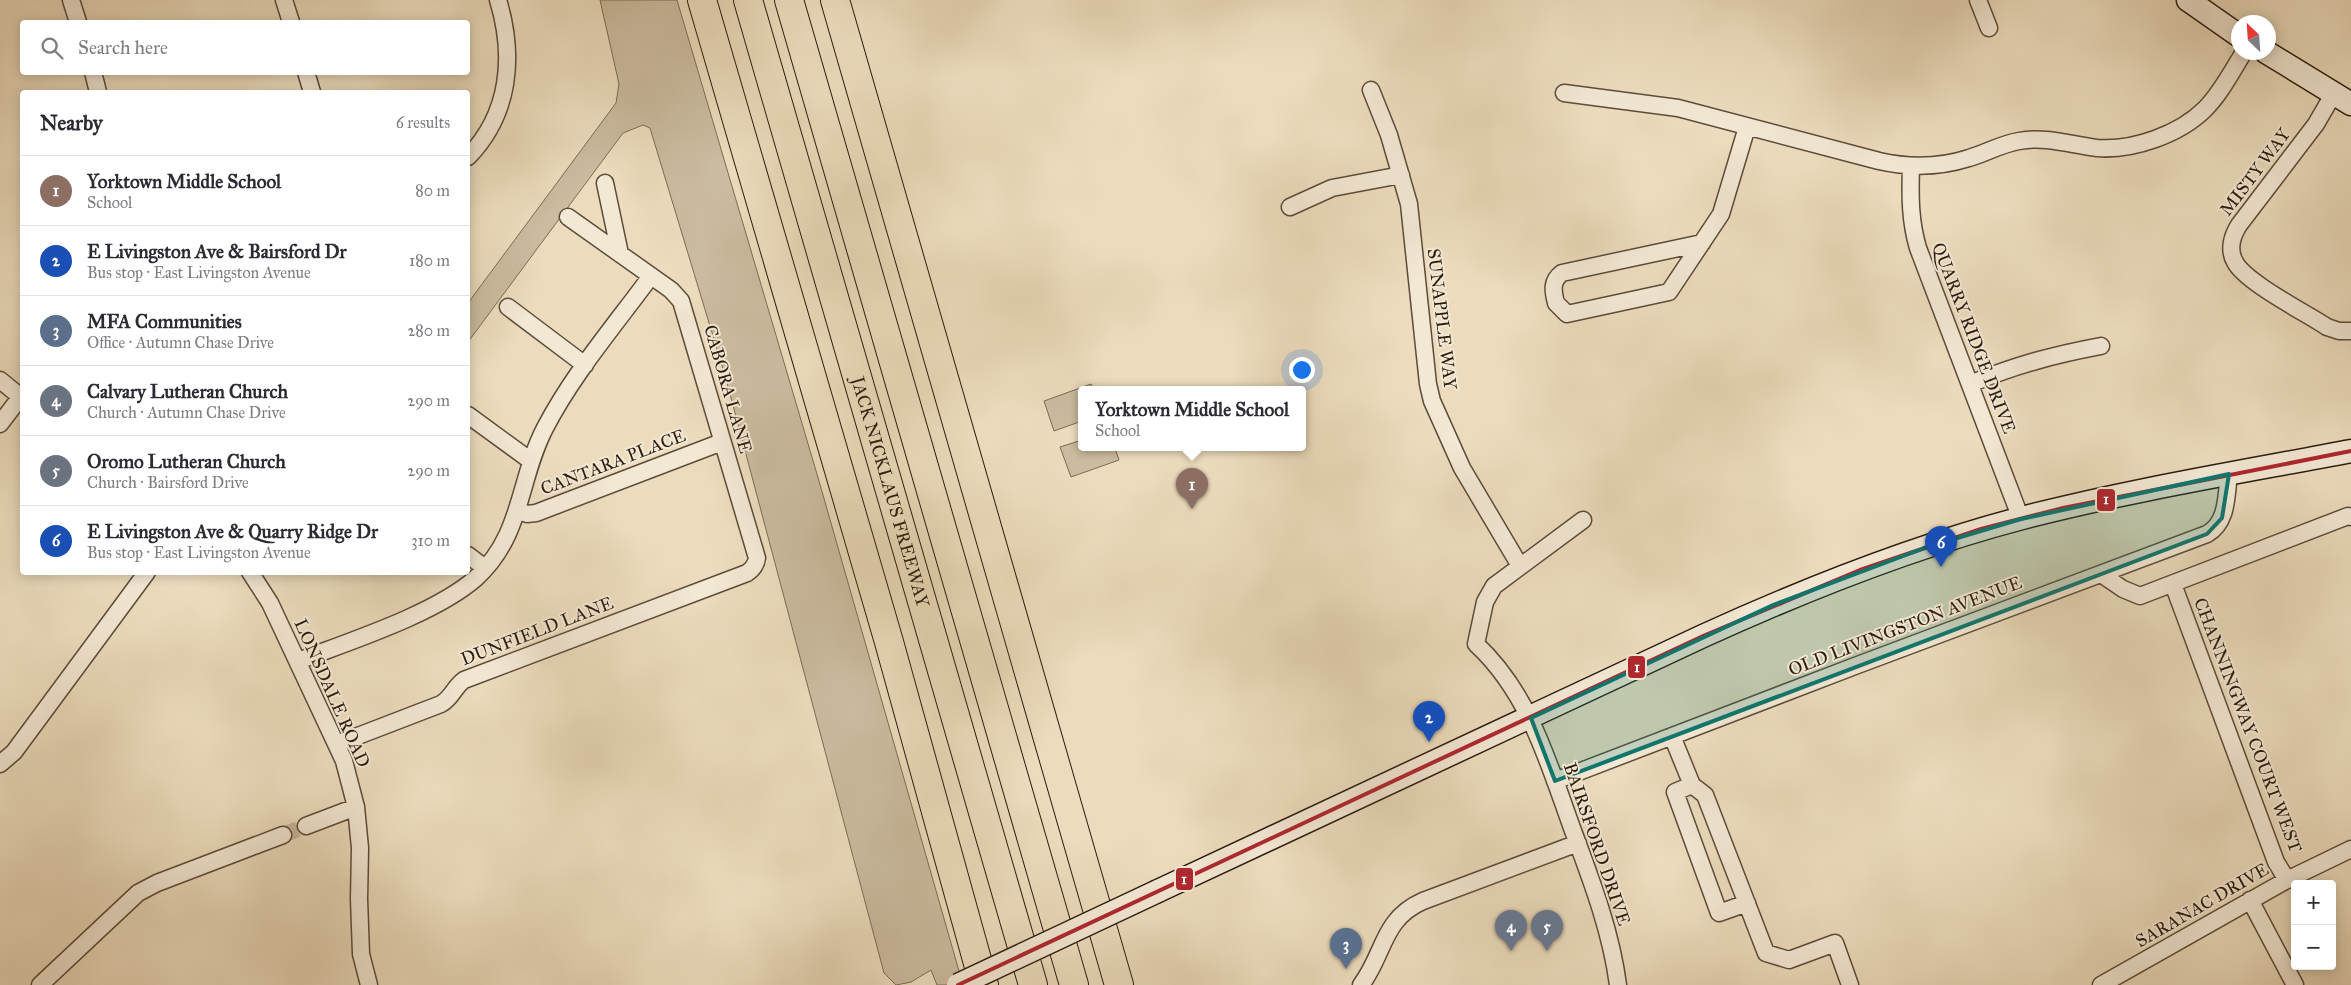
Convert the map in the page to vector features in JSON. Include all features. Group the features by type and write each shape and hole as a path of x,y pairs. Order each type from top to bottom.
{"highway":[{"path":"702,0 891,652 984,985"},
{"name":"JACK NICKLAUS FREEWAY","path":"748,0 1033,985"},
{"path":"789,0 1074,985"},
{"path":"835,0 1119,985"}],"main road":[{"path":"2188,0 2231,30"},
{"path":"2276,58 2343,99"},
{"path":"958,985 1773,605 1918,550 2021,519 2118,495 2351,451"}],"street":[{"path":"71,0 77,20"},
{"path":"284,0 290,20"},
{"path":"470,155 486,135 495,118 507,75 506,35 498,0"},
{"path":"1978,0 1989,28"},
{"path":"1564,93 1678,108 1911,167 1952,162 2020,140 2059,140 2114,148 2136,144 2169,132 2195,118 2215,97 2239,60"},
{"path":"93,75 97,90"},
{"path":"307,75 311,90"},
{"name":"SUNAPPLE WAY","path":"1371,90 1389,135 1409,204 1428,384 1432,401 1462,468 1520,566"},
{"name":"MISTY WAY","path":"2343,99 2316,124 2234,234 2231,253 2235,262 2248,277 2327,327 2351,332"},
{"path":"1702,243 1562,273 1557,277 1554,284 1556,303 1567,314 1669,292 1702,243 1721,214 1747,127"},
{"name":"QUARRY RIDGE DRIVE","path":"1911,167 1910,204 1912,227 2021,519"},
{"path":"1290,207 1332,188 1401,175"},
{"path":"605,183 620,254"},
{"name":"CABORA LANE","path":"568,217 670,290 681,301 757,558 756,562"},
{"path":"298,661 381,628 434,604 456,593 485,568 509,533 518,511 531,461 552,416 585,364 651,276"},
{"path":"508,307 585,364"},
{"path":"1970,384 2009,368 2049,355 2101,346"},
{"path":"0,380 20,395"},
{"path":"0,424 20,399"},
{"path":"470,416 531,461"},
{"name":"CANTARA PLACE","path":"518,511 527,514 536,513 722,442"},
{"name":"OLD LIVINGSTON AVENUE","path":"1555,781 2214,530 2222,518 2229,474"},
{"path":"2101,574 2123,589 2140,596 2350,517"},
{"path":"1520,566 1583,520"},
{"path":"470,557 485,568"},
{"name":"DUNFIELD LANE","path":"338,744 442,704 449,700 457,685 464,680 748,573 756,562"},
{"name":"BAIRSFORD DRIVE","path":"1520,566 1494,586 1485,602 1476,644 1502,671 1531,718 1601,910 1618,985"},
{"path":"0,764 14,752 145,575"},
{"name":"LONSDALE ROAD","path":"252,575 270,603 338,744 344,761 356,807 360,848 361,954 369,985"},
{"name":"CHANNINGWAY COURT WEST","path":"2173,584 2276,862 2287,880"},
{"path":"1672,736 1692,785 1705,795 1766,953 1789,960 1835,943 1850,985"},
{"path":"1692,785 1675,792 1720,913 1747,903"},
{"path":"306,826 356,807"},
{"path":"40,985 138,893 157,883 283,835"},
{"path":"1361,985 1392,926 1404,911 1423,901 1578,843"},
{"name":"SARANAC DRIVE","path":"2101,985 2250,900 2351,849"},
{"path":"2250,900 2295,985"}],"highlighted area":[{"path":"2229,474 2222,518 2207,534 1555,781 1531,718 1773,605 1927,547 2021,519"}],"shaded area":[{"path":"600,0 677,0 819,481 963,985 937,985 931,970 911,982 896,985 884,973 726,379 650,128 643,125 623,133 470,339 470,300 616,103 619,84"},
{"path":"1078,389 1078,422 1054,431 1044,401"},
{"path":"1078,441 1078,451 1116,451 1119,460 1071,477 1060,447"}],"tunnel":[{"path":"283,835 306,826"}],"transit line":[{"name":"1","path":"958,985 1703,636 1860,570 1981,529 2063,508 2351,451"}],"place":[{"name":"Yorktown Middle School","path":"1192,509"},
{"name":"E Livingston Ave & Quarry Ridge Dr","path":"1941,567"},
{"name":"E Livingston Ave & Bairsford Dr","path":"1429,742"},
{"name":"Calvary Lutheran Church","path":"1511,951"},
{"name":"Oromo Lutheran Church","path":"1547,951"},
{"name":"MFA Communities","path":"1346,969"}]}
